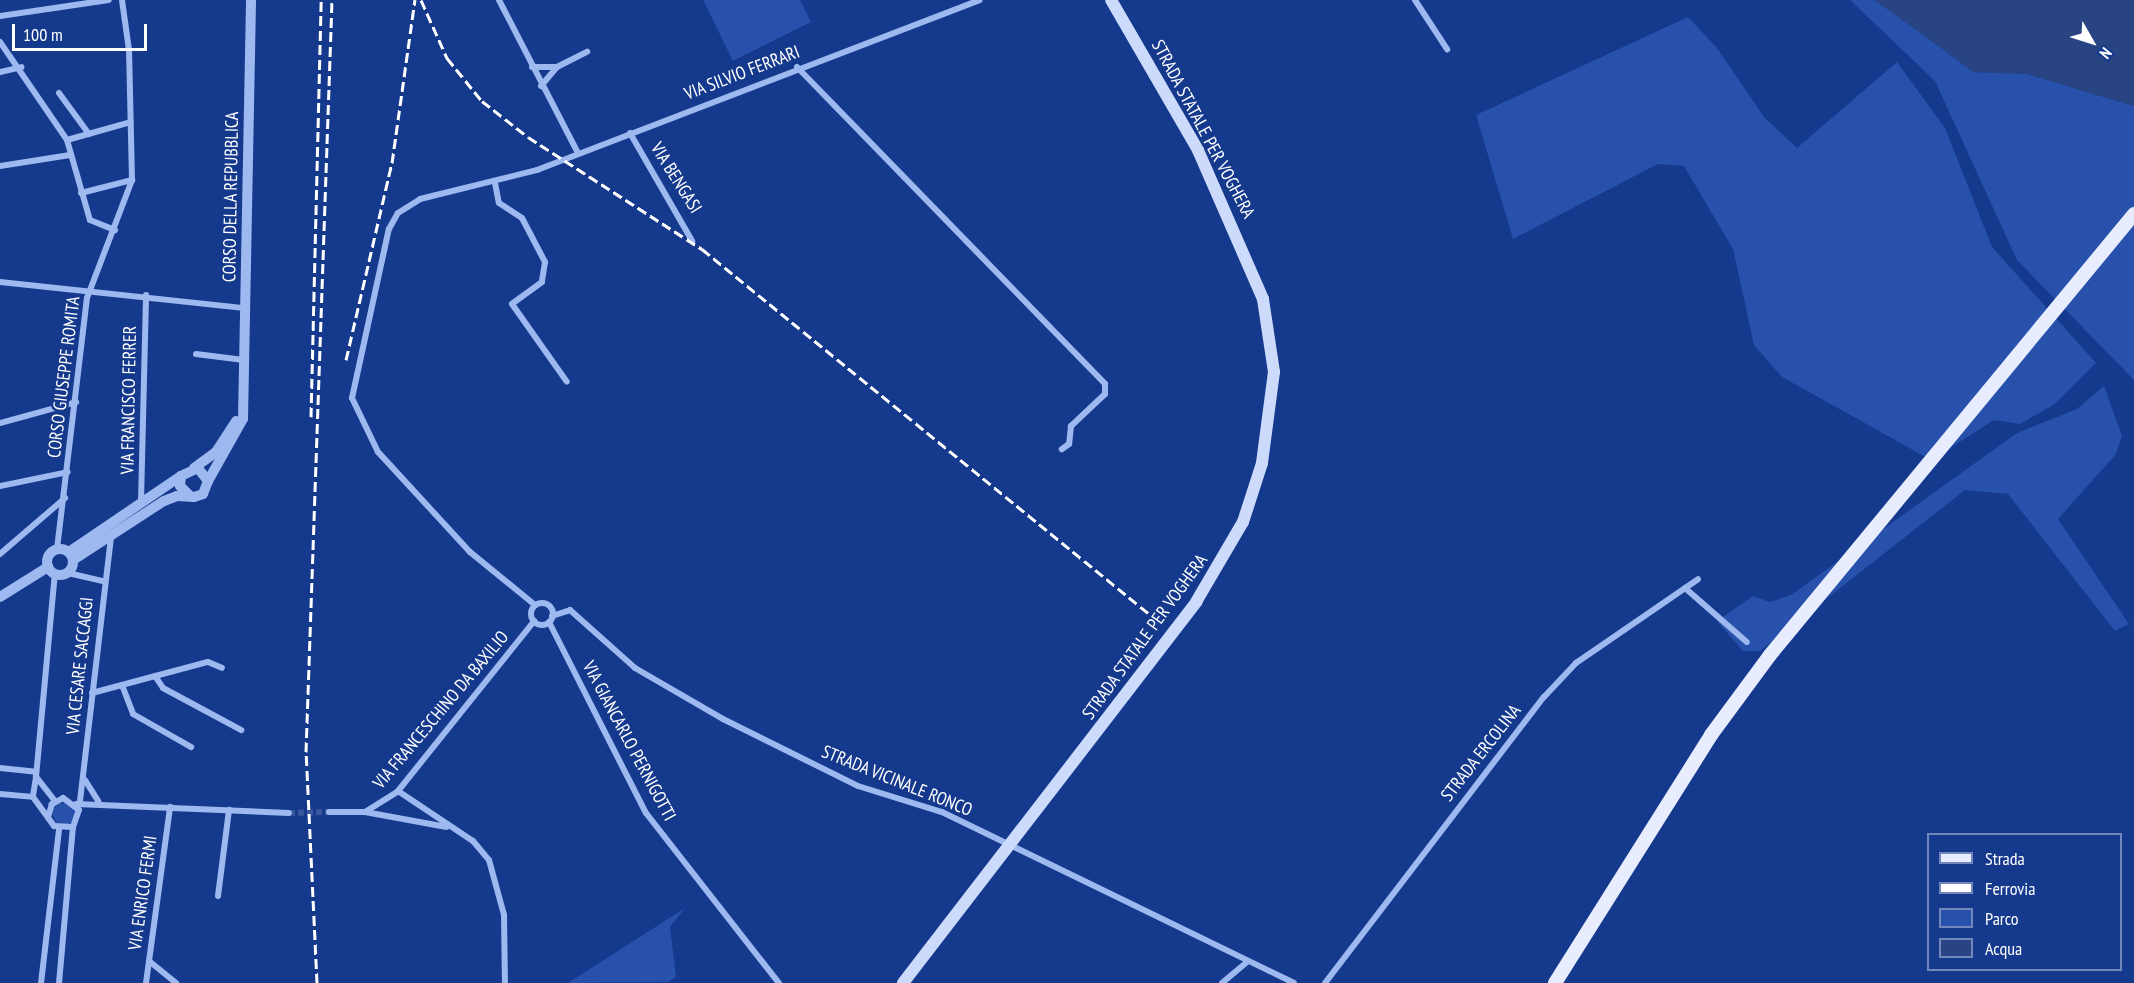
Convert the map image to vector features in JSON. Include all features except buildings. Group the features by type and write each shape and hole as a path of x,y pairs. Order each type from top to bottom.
{"main road":[{"name":"STRADA STATALE PER VOGHERA","path":"903,983 1214,576 1252,498 1270,414 1273,347 1251,266 1198,150 1113,1"},
{"path":"1555,983 1712,735 1870,532 2134,214"}],"street":[{"path":"0,16 80,2 109,0"},
{"name":"CORSO GIUSEPPE ROMITA","path":"66,554 65,497 90,289 115,230 132,180 131,122 122,0"},
{"name":"CORSO DELLA REPUBBLICA","path":"208,481 241,428 250,0"},
{"path":"500,0 541,86 578,153"},
{"name":"VIA SILVIO FERRARI","path":"550,619 549,605 535,605 470,552 378,452 352,398 389,229 398,213 420,199 518,176 797,67 979,0"},
{"path":"1415,0 1447,50"},
{"path":"0,42 21,67 67,140 90,219 115,230"},
{"path":"541,86 557,67 587,52"},
{"path":"0,72 21,67"},
{"path":"532,67 557,67"},
{"path":"797,67 1105,384 1105,394 1071,426 1069,444 1062,449"},
{"path":"58,93 88,134"},
{"path":"67,140 131,122"},
{"name":"VIA BENGASI","path":"630,133 692,241"},
{"path":"0,166 70,155"},
{"path":"81,193 132,180"},
{"path":"495,183 499,203 522,218 545,262 542,282 512,304 567,382"},
{"path":"0,282 90,289 245,308"},
{"name":"VIA FRANCISCO FERRER","path":"141,506 146,295"},
{"path":"196,354 244,360"},
{"name":"CORSO DELLA REPUBBLICA","path":"194,468 224,442 243,395"},
{"path":"0,423 76,402"},
{"path":"41,983 59,829 33,797 52,571 48,556 66,554 113,534 164,501 203,494 208,481 194,468 141,506 66,554"},
{"path":"0,486 68,472"},
{"path":"181,476 180,486 190,496"},
{"path":"0,555 65,497"},
{"name":"VIA CESARE SACCAGGI","path":"78,803 84,772 104,581 113,534"},
{"path":"66,554 68,573"},
{"path":"0,597 52,571 104,581"},
{"name":"STRADA ERCOLINA","path":"1325,983 1544,697 1576,663 1698,579"},
{"path":"1685,588 1747,642"},
{"path":"535,605 534,621 550,619"},
{"name":"STRADA VICINALE RONCO","path":"550,619 570,610 634,668 723,719 858,786 942,812 1009,847 1294,983"},
{"name":"VIA GIANCARLO PERNIGOTTI","path":"550,619 646,813 779,983"},
{"name":"VIA FRANCESCHINO DA BAXILIO","path":"329,812 365,812 398,791 534,621"},
{"path":"92,693 208,662 222,668"},
{"path":"155,676 163,688 241,730"},
{"path":"122,685 133,714 191,747"},
{"path":"0,768 36,774 55,801 289,813"},
{"path":"84,772 87,790 99,802"},
{"path":"398,791 473,841 500,885 505,983"},
{"path":"0,794 33,797"},
{"path":"48,817 55,801"},
{"path":"59,983 73,827 80,815 78,803"},
{"name":"VIA ENRICO FERMI","path":"146,983 170,807"},
{"path":"218,896 229,810"},
{"path":"365,812 449,827"},
{"path":"59,829 73,827"},
{"path":"149,961 176,983"},
{"path":"1222,983 1247,962"}],"green space":[{"path":"703,0 800,0 811,22 733,61"},
{"path":"1850,0 1875,0 1974,72 2027,74 2134,106 2134,380 2017,260 1935,81"},
{"path":"1688,17 1717,48 1764,117 1797,148 1897,62 1945,128 1992,247 2096,363 2055,404 2020,424 1994,420 1931,460 1782,377 1754,345 1733,249 1684,166 1658,164 1513,239 1476,115"},
{"path":"2104,386 2122,436 2116,454 2058,519 2129,624 2115,631 2008,494 1965,490 1760,651 1743,651 1717,621 1753,596 1770,602 1791,595 2017,433 2077,409"},
{"path":"64,803 72,806 75,814 72,822 64,825 56,822 53,814 56,806"},
{"path":"685,908 670,927 676,977 668,982 568,983"}],"water":[{"path":"1875,0 2134,0 2134,106 2027,74 1974,72"}],"tunnel":[{"path":"289,813 329,812"}],"railway":[{"path":"311,417 321,0"},
{"path":"317,983 306,752 332,0"},
{"path":"346,360 392,163 415,0"},
{"path":"421,0 447,58 482,101 528,137 702,249 1148,613"}]}
